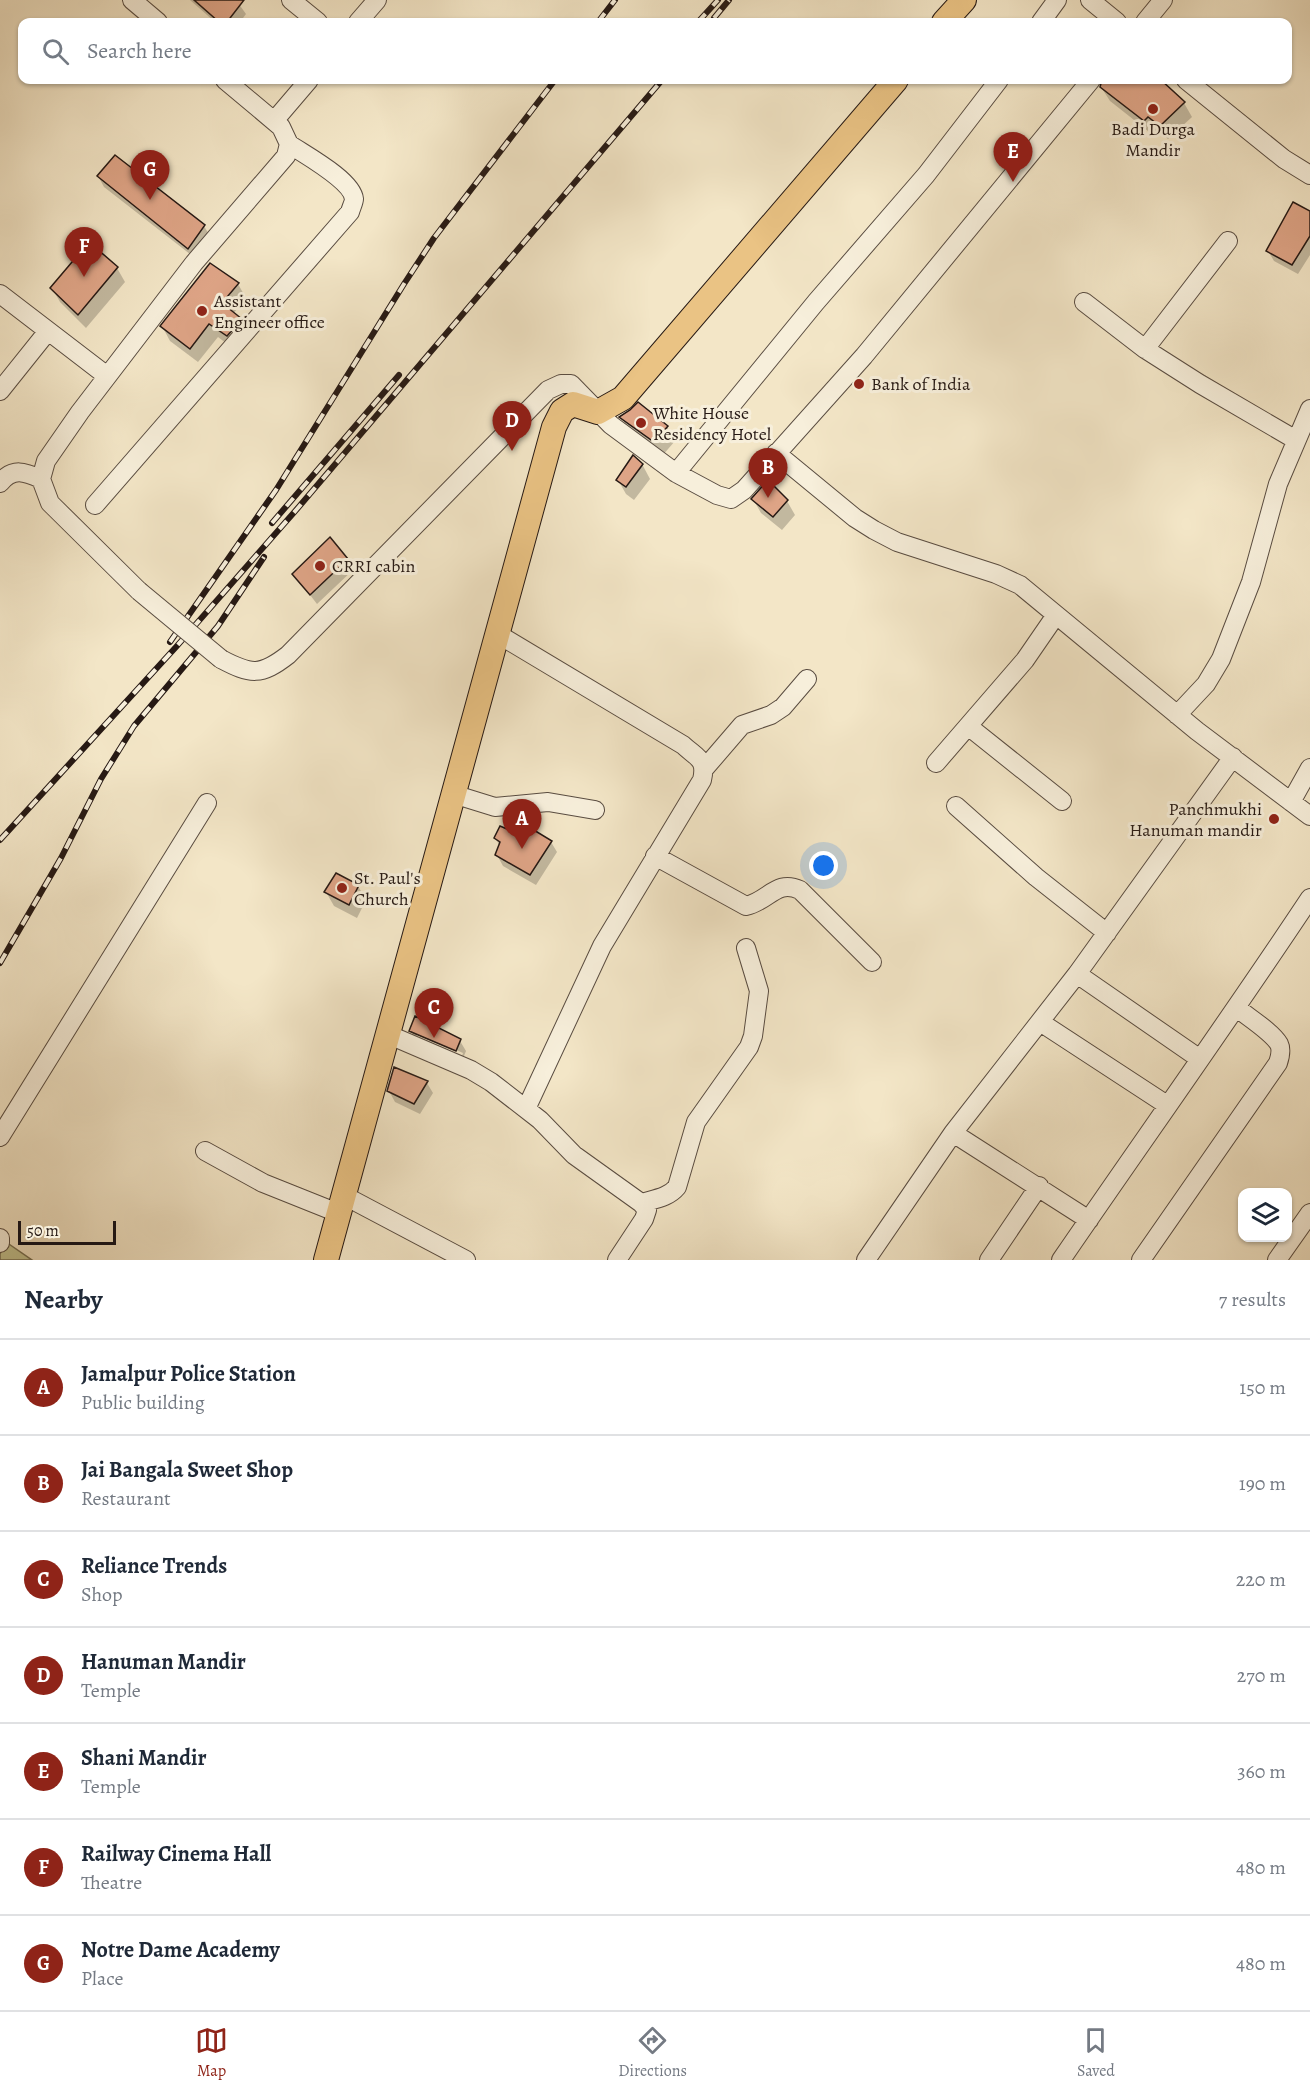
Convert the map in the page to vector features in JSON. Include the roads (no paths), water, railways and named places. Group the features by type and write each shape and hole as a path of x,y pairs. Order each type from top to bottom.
{"main road":[{"path":"948,18 964,0"},
{"path":"326,1260 554,427 562,411 573,404 598,412 623,398 893,84"}],"street":[{"path":"132,0 153,18"},
{"path":"291,0 313,18"},
{"path":"361,18 377,0"},
{"path":"1044,18 1057,0"},
{"path":"1090,0 1112,18"},
{"path":"1146,18 1156,2"},
{"path":"95,505 350,212 354,199 350,187 290,144 274,121 230,84"},
{"path":"274,121 306,84"},
{"path":"676,474 816,302 926,175 996,84"},
{"path":"290,144 285,156 194,263 80,412 46,461 41,479 50,503 139,591 221,659 240,669 258,671 271,668 280,662 548,390 561,384 571,384 611,425 676,474 731,500 744,490 864,356 1088,84"},
{"path":"1191,84 1284,159 1310,174"},
{"path":"1145,349 1228,241"},
{"path":"0,294 107,376"},
{"path":"1084,302 1145,349 1296,440"},
{"path":"0,391 48,330"},
{"path":"535,403 554,427"},
{"path":"1177,715 1206,684 1221,659 1251,582 1278,484 1310,409"},
{"path":"776,453 855,518 874,530 897,542 996,574 1020,585 1177,715 1310,816"},
{"path":"0,483 5,476 16,471 27,472 41,479"},
{"path":"936,763 1025,660 1056,615"},
{"path":"496,633 683,745 702,761 705,768"},
{"path":"526,1109 602,946 702,780 705,768 742,726 777,711 807,679"},
{"path":"968,726 1062,801"},
{"path":"866,1260 953,1133 1077,974 1233,757"},
{"path":"1291,802 1307,777"},
{"path":"453,795 495,807 548,802 595,810"},
{"path":"0,1137 207,803"},
{"path":"956,806 1036,877 1107,933"},
{"path":"655,856 746,906 757,903 780,887 790,886 800,890 872,962"},
{"path":"1061,1260 1167,1105 1237,1008 1310,898"},
{"path":"641,1203 665,1197 677,1187 696,1122 749,1047 756,1020 759,991 746,948"},
{"path":"1077,974 1200,1059"},
{"path":"1141,1260 1278,1063 1281,1055 1280,1045 1237,1008"},
{"path":"1040,1022 1167,1105"},
{"path":"387,1034 471,1070 540,1120 574,1155 641,1203 646,1210 644,1219 617,1260"},
{"path":"953,1133 1089,1220"},
{"path":"205,1151 263,1183 341,1204 466,1260"},
{"path":"989,1260 1039,1186"},
{"path":"1277,1260 1310,1213"},
{"path":"0,1238 0,1243"}],"railway":[{"path":"601,18 615,0"},
{"path":"702,18 718,0"},
{"path":"714,18 729,0"},
{"path":"170,642 276,490 434,238 552,84"},
{"path":"0,840 176,647 297,509 659,84"},
{"path":"272,523 399,375"},
{"path":"0,963 61,858 101,779 134,726 218,626 264,557"}],"place":[{"name":"Badi Durga Mandir","path":"1153,109"},
{"name":"Shani Mandir","path":"1013,182"},
{"name":"Notre Dame Academy","path":"150,200"},
{"name":"Railway Cinema Hall","path":"84,277"},
{"name":"Assistant Engineer office","path":"202,311"},
{"name":"Bank of India","path":"859,384"},
{"name":"White House Residency Hotel","path":"641,423"},
{"name":"Hanuman Mandir","path":"512,451"},
{"name":"Jai Bangala Sweet Shop","path":"768,498"},
{"name":"CRRI cabin","path":"320,566"},
{"name":"Panchmukhi Hanuman mandir","path":"1274,819"},
{"name":"Jamalpur Police Station","path":"522,849"},
{"name":"St. Paul's Church","path":"342,888"},
{"name":"Reliance Trends","path":"434,1038"}]}
